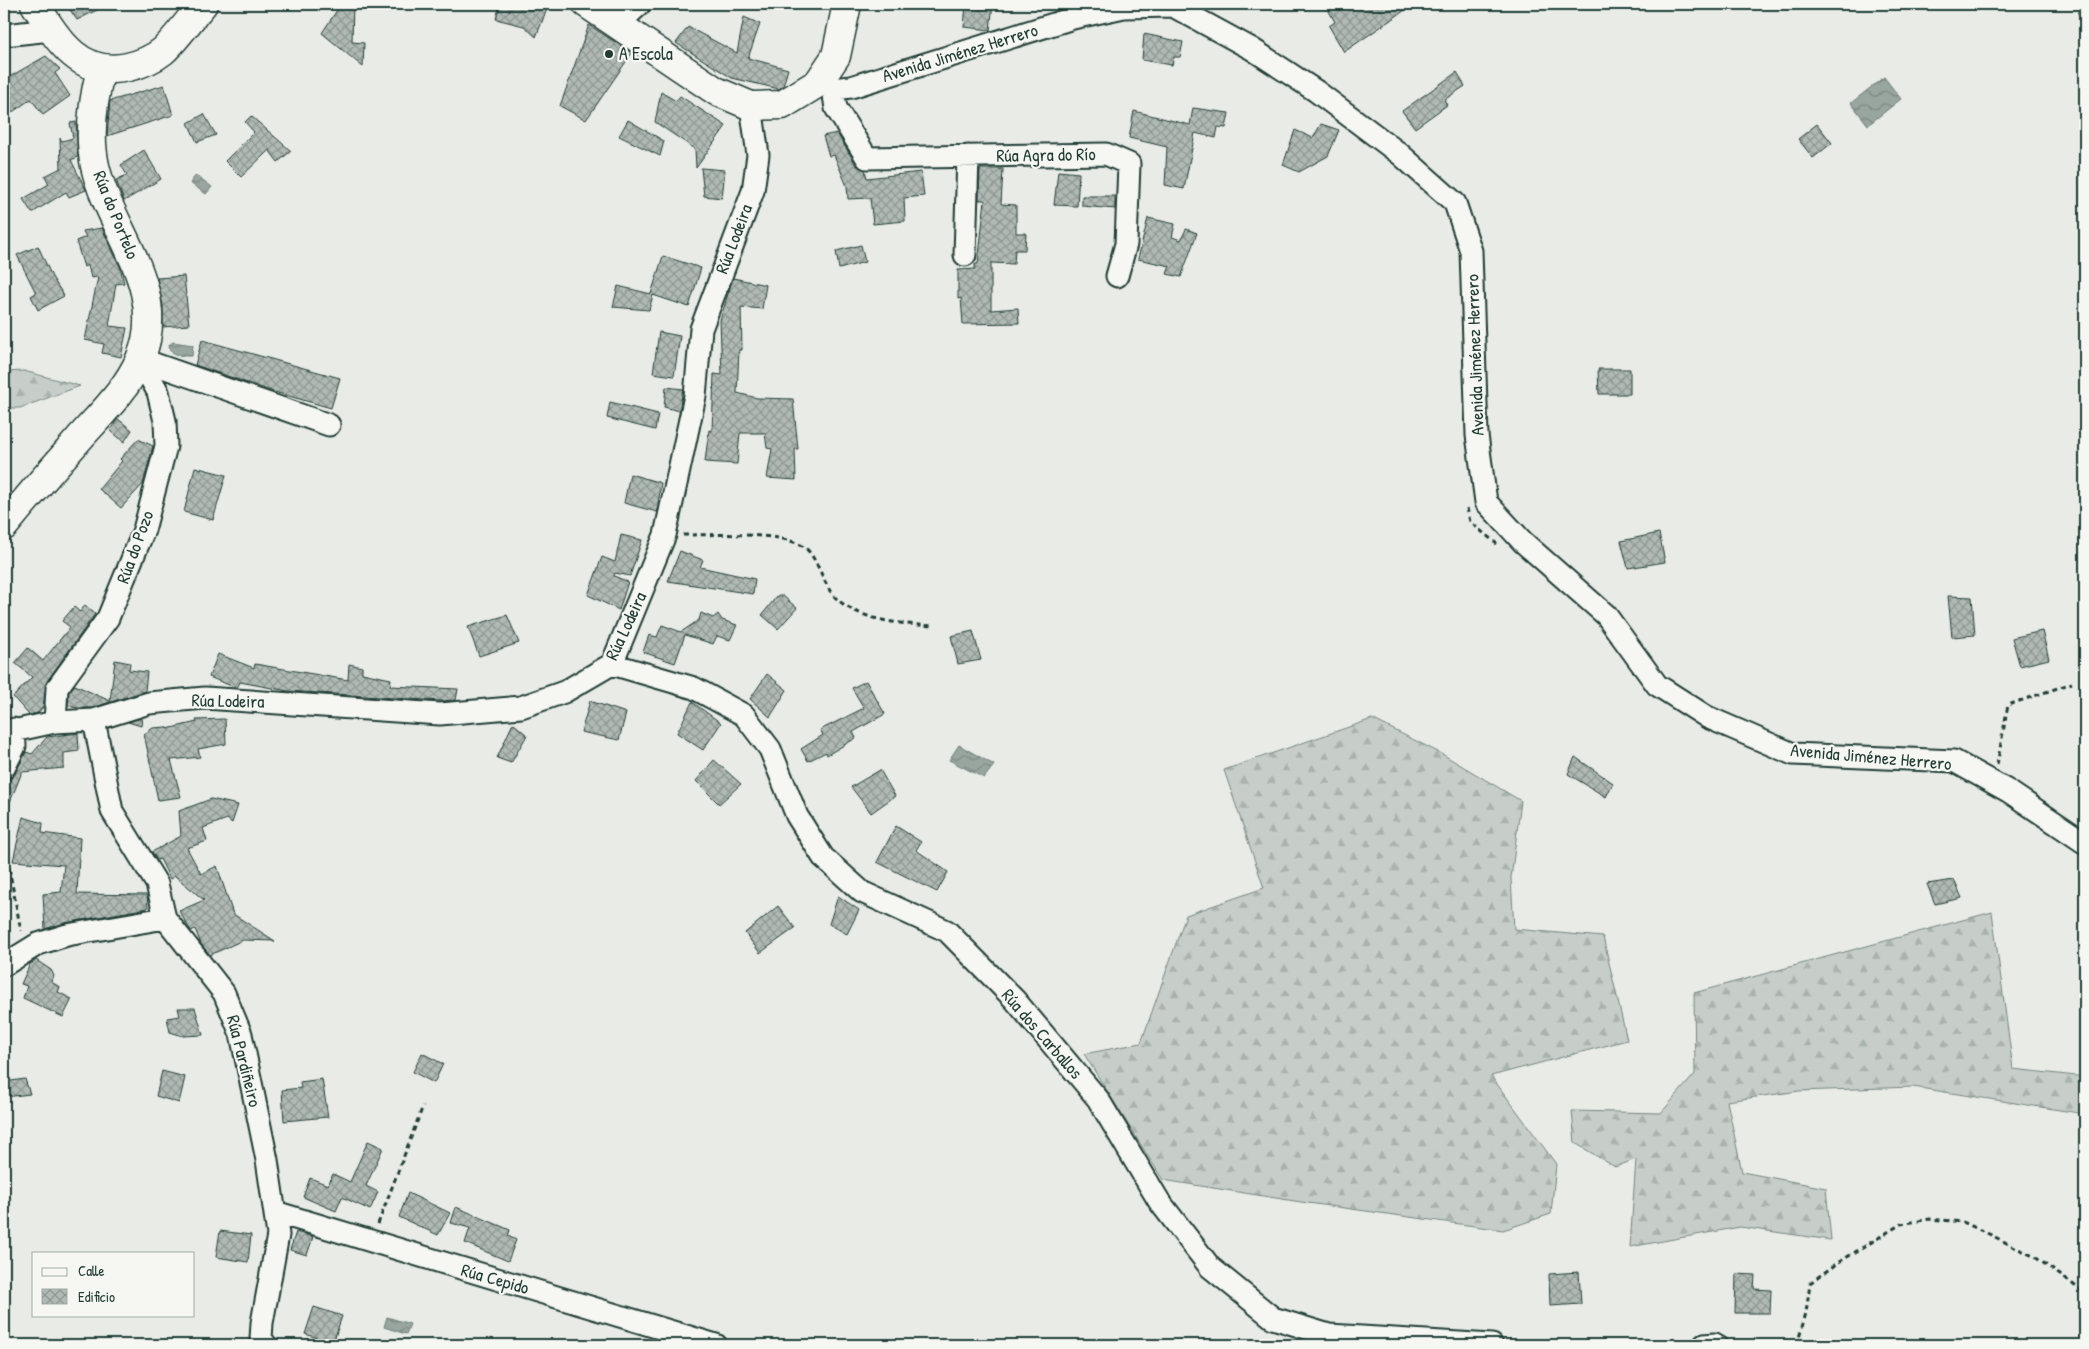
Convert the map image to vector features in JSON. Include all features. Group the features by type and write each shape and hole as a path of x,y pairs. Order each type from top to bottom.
{"main road":[{"path":"34,4 51,30 68,50 85,63 101,69 118,69 149,60 163,50 202,4"},
{"path":"587,4 716,91 751,106 782,105 825,86 836,56 847,4"},
{"name":"Rúa do Portelo","path":"4,526 124,388 140,359 147,335 148,302 143,282 105,195 95,165 93,100 101,69"}],"street":[{"path":"617,25 640,4"},
{"name":"Avenida Jiménez Herrero","path":"825,86 851,87 1073,18 1124,7 1173,6 1252,49 1316,91 1400,154 1455,202 1471,251 1477,435 1486,502 1523,542 1606,615 1657,685 1707,717 1793,754 1954,761 1994,783 2085,843"},
{"path":"4,35 51,30"},
{"name":"Rúa Agra do Río","path":"825,86 836,108 867,158 1106,154 1129,164 1126,244 1117,276"},
{"name":"Rúa Lodeira","path":"9,731 55,722 94,720 149,703 205,698 440,714 521,707 564,692 612,664 665,535 695,396 701,329 753,191 758,155 751,106"},
{"path":"965,255 968,156"},
{"path":"140,359 329,425"},
{"name":"Rúa do Pozo","path":"55,722 57,688 108,618 144,530 166,446 165,421 158,392 140,359"},
{"name":"Rúa dos Carballos","path":"612,664 694,688 744,715 770,749 797,816 823,856 862,892 947,931 1015,1000 1098,1099 1159,1201 1210,1267 1273,1318 1329,1335 1492,1345"},
{"name":"Rúa Pardiñeiro","path":"94,720 112,811 157,884 164,918 224,993 241,1034 267,1160 278,1235 262,1323 261,1339 266,1345"},
{"path":"4,768 16,746 9,731"},
{"path":"8,962 38,944 67,935 164,918"},
{"name":"Rúa Cepido","path":"275,1212 716,1345"}],"path":[{"path":"2072,4 2085,21"},
{"path":"1465,499 1470,522 1498,545"},
{"path":"665,535 778,538 804,547 834,596 859,613 904,624 934,626"},
{"path":"1994,783 2008,705 2072,683"},
{"path":"4,842 22,936 8,962"},
{"path":"372,1242 422,1106"},
{"path":"1797,1345 1806,1313 1810,1284 1839,1262 1901,1224 1930,1218 1962,1222 1991,1235 2035,1257 2085,1293"}],"green space":[{"path":"24,371 80,386 20,408 4,408 4,372"},
{"path":"1372,719 1442,754 1521,801 1511,878 1514,929 1603,937 1627,1040 1491,1076 1556,1164 1551,1214 1503,1230 1301,1202 1163,1180 1084,1054 1141,1043 1186,915 1264,888 1224,770"},
{"path":"1992,912 2013,1069 2085,1077 2085,1114 1913,1087 1799,1091 1727,1101 1742,1172 1826,1188 1831,1240 1740,1227 1630,1247 1636,1159 1615,1167 1575,1143 1572,1111 1661,1113 1695,1074 1694,993"}],"water":[{"path":"1884,77 1901,99 1868,125 1851,103"},
{"path":"196,175 212,187 206,194 190,183"},
{"path":"173,342 193,345 192,356 180,356 170,351 169,345"},
{"path":"959,745 994,765 984,778 949,760"},
{"path":"387,1317 410,1324 406,1334 384,1327"}],"building":[{"path":"66,4 109,4 77,20"},
{"path":"341,4 353,4 352,42 364,43 363,67 322,33"},
{"path":"500,4 516,4 529,8 530,4 549,4 536,37 524,26 496,19"},
{"path":"966,4 993,4 990,30 964,27"},
{"path":"1325,4 1414,4 1344,52 1329,26 1335,22"},
{"path":"744,17 760,24 748,58 788,69 783,86 779,89 732,78 676,43 688,27 737,53"},
{"path":"589,25 632,53 586,120 560,106"},
{"path":"1144,34 1183,42 1180,57 1174,57 1172,65 1142,60"},
{"path":"46,56 60,69 55,73 70,96 43,115 31,99 4,118 4,80"},
{"path":"1457,72 1465,86 1444,100 1447,105 1415,128 1402,111"},
{"path":"164,85 173,115 107,136 110,101"},
{"path":"661,92 676,101 680,96 726,126 696,168 695,149 655,122"},
{"path":"1193,108 1229,113 1226,128 1218,127 1216,138 1195,133 1184,189 1165,185 1167,147 1129,138 1134,111 1190,125"},
{"path":"204,114 216,135 197,142 188,123"},
{"path":"251,116 291,151 278,162 269,150 241,177 225,161 254,132 245,122"},
{"path":"628,120 664,141 660,156 619,136"},
{"path":"76,122 78,157 71,160 86,190 69,197 66,192 32,213 23,199 49,184 45,176 61,168 60,138 62,141 73,138 70,123"},
{"path":"1321,124 1339,130 1328,156 1299,172 1283,165 1295,130 1313,138"},
{"path":"1817,124 1832,143 1813,158 1798,139"},
{"path":"837,133 856,165 865,170 867,178 921,172 924,196 904,198 905,221 873,224 870,198 848,199 847,186 834,155 829,156 823,136"},
{"path":"144,150 161,179 124,201 116,180 127,175 121,165"},
{"path":"701,168 725,170 722,198 704,196"},
{"path":"980,169 1003,169 1001,204 1016,205 1016,233 1026,233 1025,250 1015,250 1014,264 991,263 991,310 1018,308 1019,323 963,324 961,298 958,299 958,270 975,269 975,264 978,264 985,200 979,200"},
{"path":"1058,171 1079,173 1077,206 1054,205"},
{"path":"1082,196 1115,196 1115,209 1082,206"},
{"path":"1148,218 1175,224 1172,237 1181,240 1186,229 1197,233 1181,277 1167,274 1170,266 1138,259"},
{"path":"102,228 120,267 124,283 116,284 109,326 127,328 121,357 102,353 104,344 85,340 98,277 91,278 88,265 84,267 76,241 86,237 83,231"},
{"path":"861,245 865,262 839,269 836,251"},
{"path":"38,246 52,277 64,296 38,310 31,296 36,293 17,255"},
{"path":"663,256 701,268 689,307 653,295 649,310 613,307 618,286 651,294"},
{"path":"184,276 189,325 163,327 163,306 157,278"},
{"path":"733,278 766,285 762,309 741,307 742,350 739,350 737,393 757,398 793,399 798,449 795,449 796,480 767,478 772,449 767,448 765,433 740,433 737,464 705,462 709,430 712,431 714,374 722,375 720,320"},
{"path":"659,332 680,336 674,376 653,373"},
{"path":"202,340 340,378 331,408 271,391 195,365"},
{"path":"1598,369 1630,369 1630,394 1599,394"},
{"path":"666,387 683,389 679,411 664,407"},
{"path":"610,402 658,414 655,430 607,418"},
{"path":"118,419 132,430 124,442 110,430"},
{"path":"138,439 153,446 143,484 121,508 99,489 122,461 120,459"},
{"path":"195,467 226,475 213,520 184,512"},
{"path":"630,474 661,483 657,512 624,503"},
{"path":"1659,533 1665,562 1628,568 1621,541"},
{"path":"621,535 642,540 630,576 615,573 614,576 628,582 619,610 588,595 602,557 615,562"},
{"path":"680,551 703,560 700,567 755,579 753,594 668,581"},
{"path":"777,596 783,596 797,608 778,629 762,615"},
{"path":"1948,596 1972,597 1975,635 1952,637"},
{"path":"85,605 95,614 47,681 43,707 38,713 29,715 13,697 32,677 15,663 28,648 43,661 70,627 62,621 74,607 80,612"},
{"path":"701,613 713,618 718,614 722,620 737,625 730,640 717,636 713,644 685,635 675,663 643,652 649,635 657,637 662,625 681,632 699,620"},
{"path":"507,615 519,643 479,656 468,627"},
{"path":"973,631 981,660 958,664 951,636"},
{"path":"2042,631 2049,659 2020,666 2012,638"},
{"path":"218,654 254,668 255,664 348,680 349,664 362,667 362,673 391,679 390,686 458,689 456,700 440,701 288,691 240,682 237,688 209,677"},
{"path":"115,660 130,663 129,670 147,672 145,691 92,708 68,706 69,692 75,685 110,701"},
{"path":"767,674 787,690 770,717 750,699"},
{"path":"866,681 885,714 853,732 856,738 827,755 826,752 808,761 801,749 823,735 820,730 864,708 852,688"},
{"path":"590,701 626,713 619,740 581,732"},
{"path":"692,702 721,723 703,750 677,733"},
{"path":"142,718 141,726 128,722"},
{"path":"225,719 226,744 198,749 200,757 171,760 181,797 158,800 144,734 153,728 166,727 167,729 197,722 196,720"},
{"path":"513,723 527,735 511,763 497,758"},
{"path":"78,733 79,751 64,753 64,768 22,772 4,817 4,780 10,779 15,774 26,752 32,754 47,737"},
{"path":"1575,757 1613,783 1606,797 1568,774"},
{"path":"714,760 741,784 719,804 696,781"},
{"path":"880,770 895,796 871,813 851,787"},
{"path":"211,799 238,805 232,823 227,819 203,828 207,841 187,848 201,874 217,866 233,914 275,941 243,940 210,955 201,944 195,929 191,931 179,911 204,900 175,876 170,879 160,859 157,860 152,852 181,836 179,811"},
{"path":"23,817 43,823 42,833 80,838 77,894 147,895 148,908 65,923 45,929 43,894 61,892 64,865 13,861"},
{"path":"896,826 921,842 916,850 948,872 937,892 877,862"},
{"path":"1954,880 1962,898 1935,904 1927,884"},
{"path":"838,896 859,910 847,934 829,924"},
{"path":"778,906 795,928 760,953 745,933"},
{"path":"36,960 51,970 54,976 51,982 60,987 58,992 72,999 63,1017 23,998 27,986 21,984 30,964"},
{"path":"178,1008 195,1008 203,1035 183,1036 170,1032 167,1018 180,1016"},
{"path":"422,1053 443,1064 434,1083 413,1072"},
{"path":"162,1071 185,1077 179,1103 156,1096"},
{"path":"25,1079 30,1094 5,1097 4,1082"},
{"path":"322,1079 328,1117 284,1121 282,1090 301,1088 300,1082"},
{"path":"368,1141 383,1148 366,1186 378,1192 370,1210 342,1197 336,1211 303,1197 310,1178 328,1185 333,1174 350,1182"},
{"path":"408,1193 450,1213 438,1235 399,1217"},
{"path":"456,1207 510,1230 508,1236 516,1240 508,1261 465,1243 470,1228 451,1223"},
{"path":"220,1231 251,1235 248,1262 216,1257"},
{"path":"296,1232 313,1237 307,1255 290,1250"},
{"path":"1579,1272 1581,1304 1550,1306 1549,1274"},
{"path":"1736,1274 1755,1275 1754,1289 1771,1290 1770,1313 1735,1313"},
{"path":"314,1307 342,1316 333,1343 305,1334"}],"place":[{"name":"A Escola","path":"609,54"}]}
